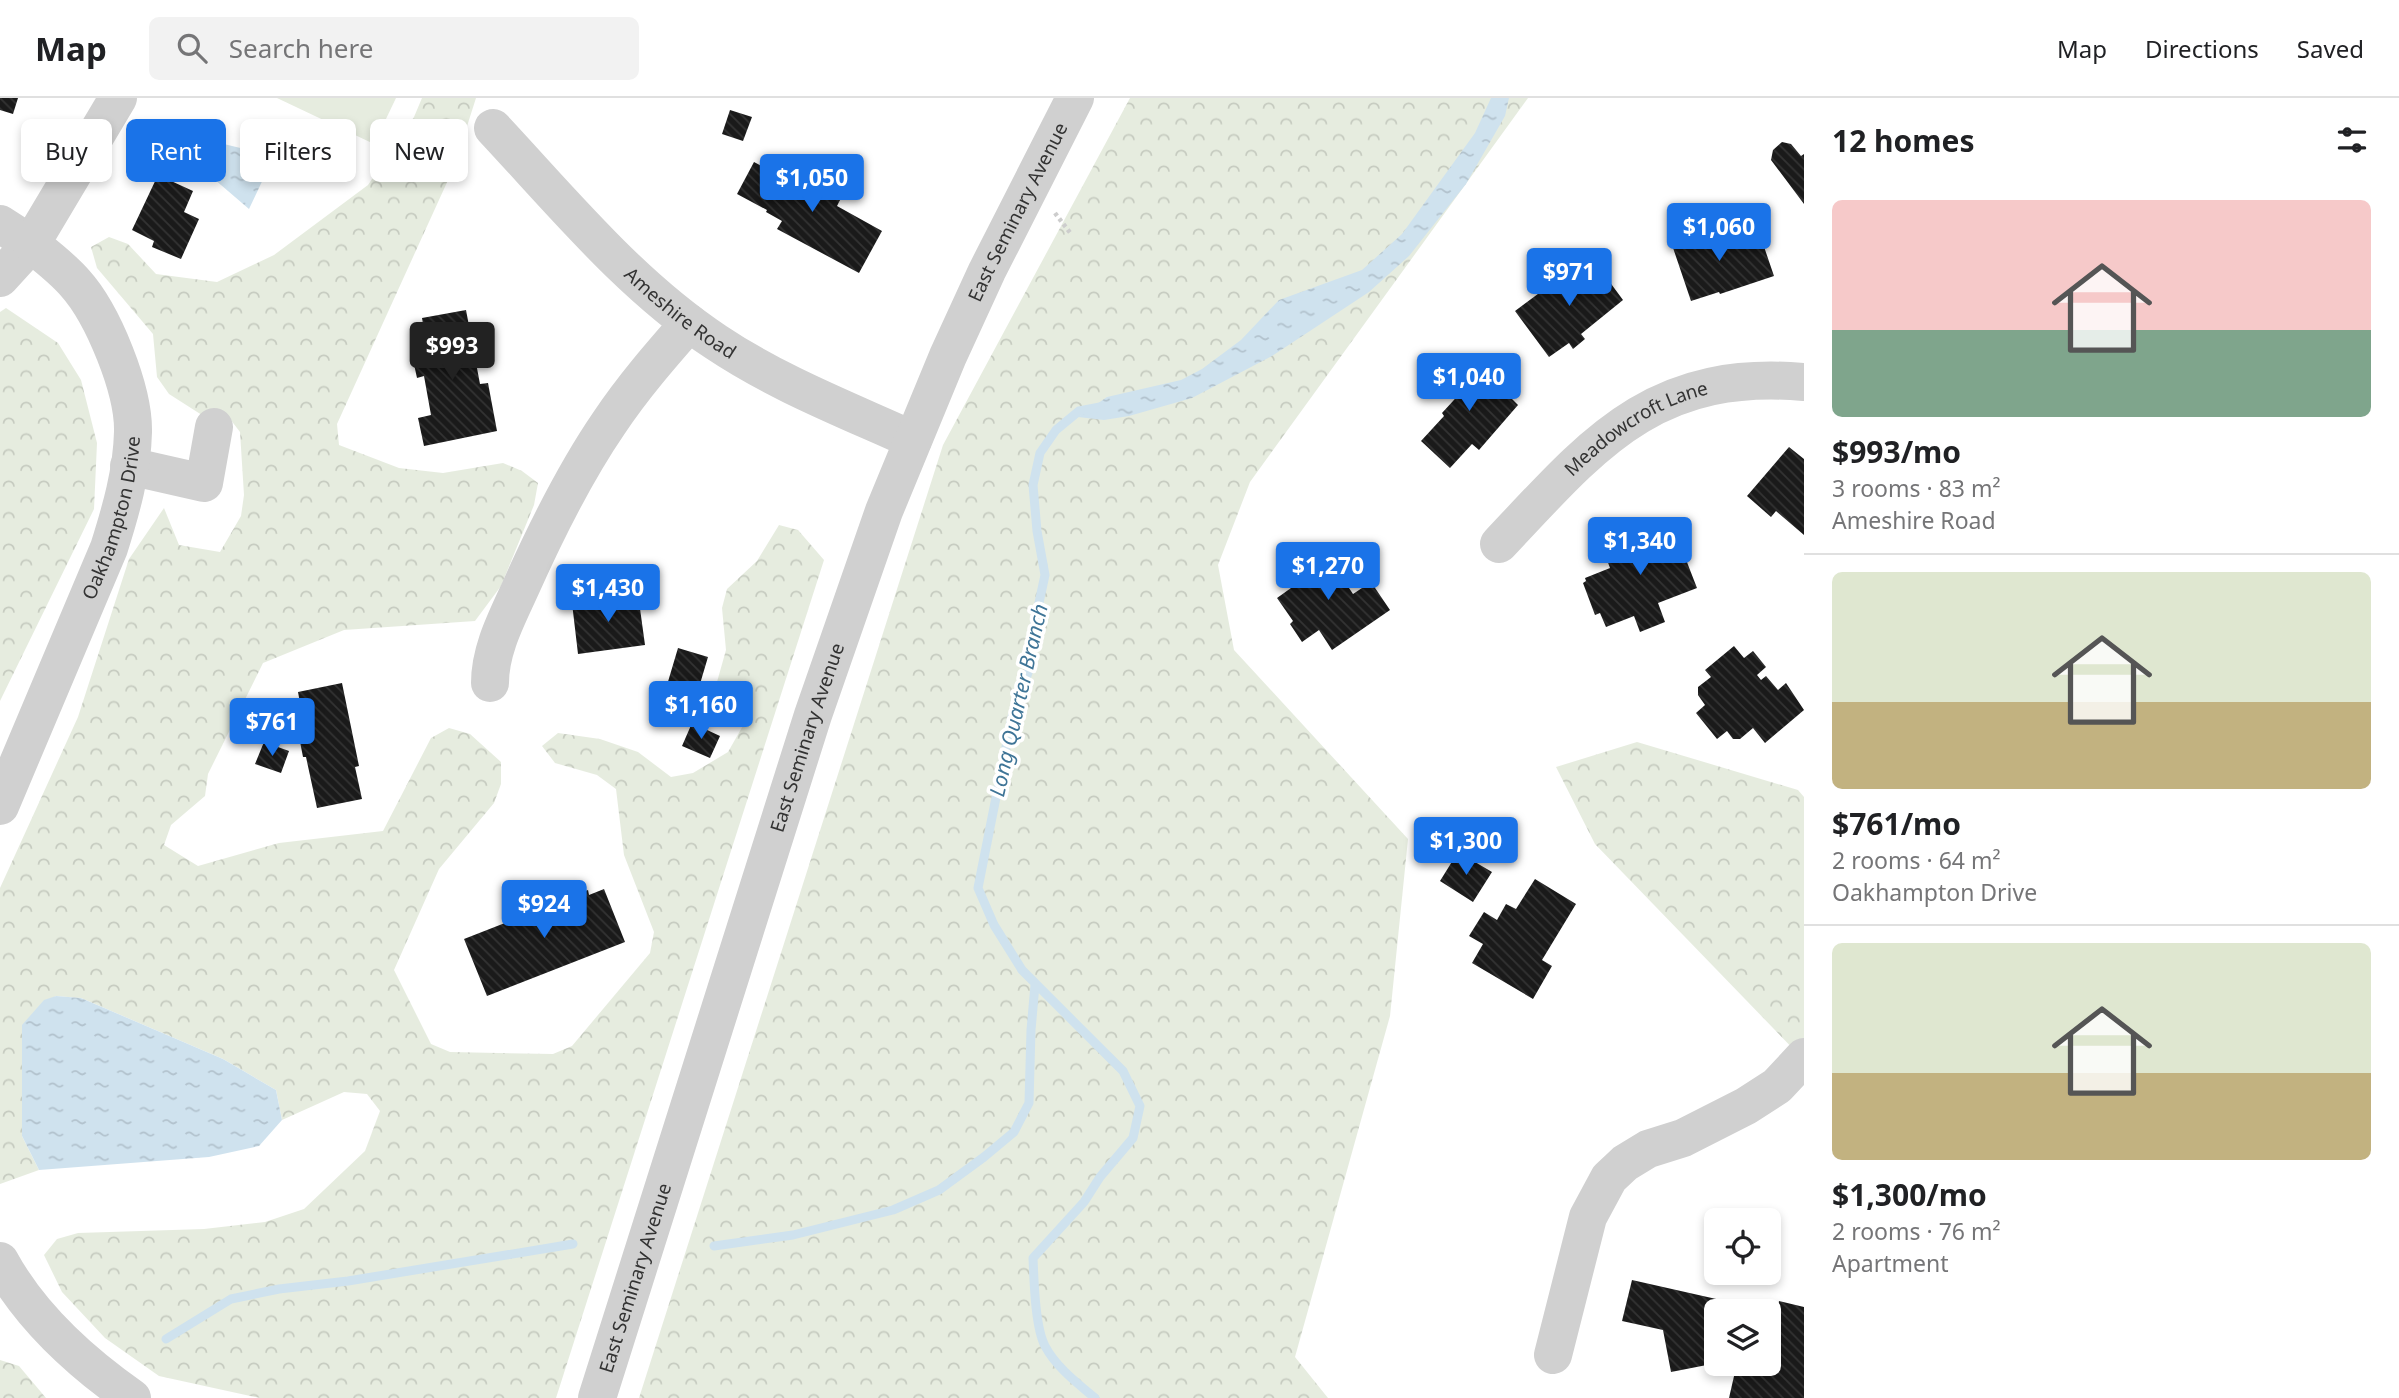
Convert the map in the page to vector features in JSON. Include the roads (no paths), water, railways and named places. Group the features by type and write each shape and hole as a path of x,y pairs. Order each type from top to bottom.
{"street":[{"path":"0,278 15,234 118,98"},
{"name":"East Seminary Avenue","path":"597,1398 813,715 884,512 987,271 1075,98"},
{"name":"Ameshire Road","path":"493,128 608,251 689,323 772,375 913,440"},
{"name":"Oakhampton Drive","path":"0,806 109,548 130,466 133,429 128,393 116,354 98,317 77,285 15,234"},
{"path":"490,683 490,663 504,624 569,491 608,424 689,323"},
{"name":"Meadowcroft Lane","path":"1499,544 1601,440 1639,413 1680,394 1731,382 1804,382"},
{"path":"130,466 204,482 214,427"},
{"path":"1553,1355 1588,1217 1609,1178 1625,1163 1648,1149 1684,1138 1746,1106 1777,1086 1804,1057"},
{"path":"0,1261 30,1304 67,1345 101,1376 132,1398"}],"water":[{"path":"1491,98 1509,98 1505,116 1466,184 1409,256 1369,292 1272,356 1192,398 1129,416 1104,420 1078,417 1107,397 1181,380 1202,369 1241,340 1279,300 1362,270 1402,234 1475,133"},
{"path":"226,145 240,148 240,182 262,182 249,209 218,182 226,182"},
{"path":"56,996 81,998 223,1059 276,1090 282,1120 259,1146 209,1157 39,1170 22,1136 22,1025 44,1000"}],"waterway":[{"name":"Long Quarter Branch","path":"1095,1398 1061,1368 1045,1346 1037,1316 1033,1258 1084,1202 1100,1177 1133,1138 1140,1106 1123,1071 1022,970 994,925 978,888 1012,717 1029,670 1034,626 1045,575 1037,531 1033,485 1040,453 1056,430 1079,411 1100,407"},
{"path":"714,1246 793,1235 893,1210 939,1190 984,1157 1014,1132 1029,1103 1035,985"},
{"path":"166,1339 231,1299 279,1289 348,1281 573,1244"}]}
